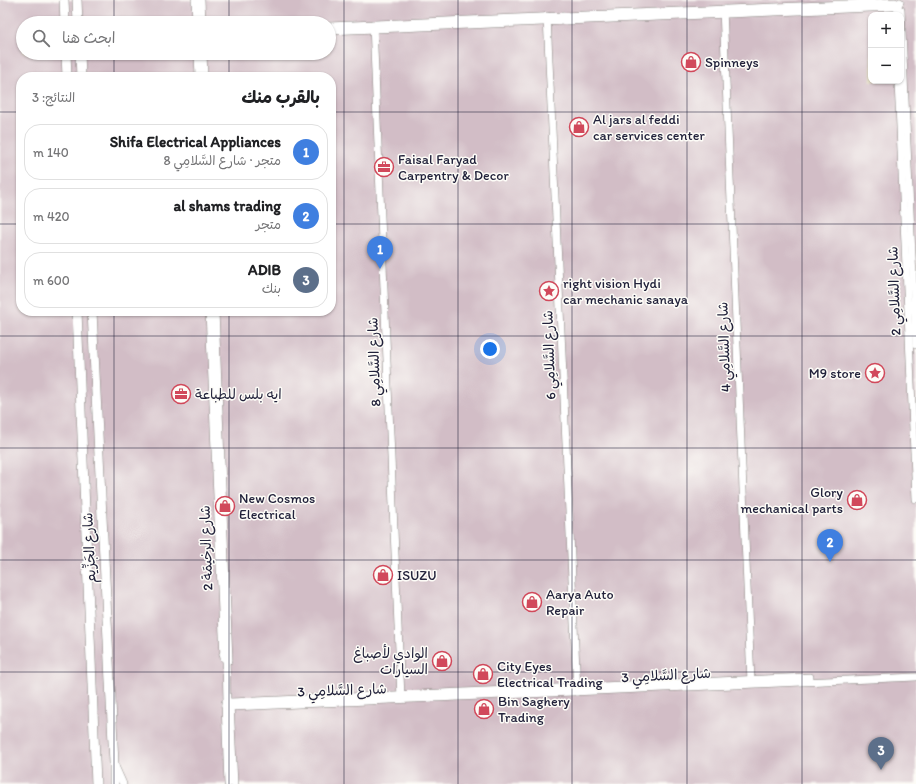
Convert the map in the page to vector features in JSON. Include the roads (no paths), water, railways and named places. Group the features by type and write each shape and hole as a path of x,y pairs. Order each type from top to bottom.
{"street":[{"path":"64,0 65,16"},
{"path":"77,0 78,16"},
{"path":"198,0 199,16"},
{"path":"336,30 373,27 897,3"},
{"name":"شارع السَّلامِي 2","path":"897,3 901,48"},
{"name":"شارع السَّلامِي 4","path":"723,12 751,682"},
{"name":"شارع السَّلامِي 6","path":"548,19 577,690"},
{"path":"336,26 373,27"},
{"name":"شارع السَّلامِي 8","path":"373,27 401,697"},
{"path":"66,60 67,72"},
{"path":"80,60 81,72"},
{"path":"198,60 199,72"},
{"path":"203,60 204,72"},
{"name":"شارع السَّلامِي 2","path":"898,84 916,499"},
{"name":"شارع السَّلامِي 2","path":"903,84 916,345"},
{"name":"شارع الجَزِّيم","path":"77,316 96,784"},
{"name":"شارع الجَزِّيم","path":"92,316 114,763 117,783"},
{"name":"شارع الرخيمَة 2","path":"208,316 223,654 226,658 234,784"},
{"name":"شارع الرخيمَة 2","path":"215,316 228,705 228,784"},
{"name":"شارع السَّلامِي 3","path":"228,705 751,682 916,673"},
{"name":"شارع السَّلامِي 3","path":"751,682 916,677"}],"place":[{"name":"Spinneys","path":"691,62"},
{"name":"Al jars al feddi car services center","path":"579,127"},
{"name":"Faisal Faryad Carpentry & Decor","path":"384,167"},
{"name":"Shifa Electrical Appliances","path":"380,269"},
{"name":"right vision Hydi car mechanic sanaya","path":"549,291"},
{"name":"M9 store","path":"875,373"},
{"name":"ايه بلس للطباعة","path":"181,394"},
{"name":"Glory mechanical parts","path":"857,500"},
{"name":"New Cosmos Electrical","path":"225,506"},
{"name":"al shams trading","path":"830,562"},
{"name":"ISUZU","path":"383,575"},
{"name":"Aarya Auto Repair","path":"532,602"},
{"name":"الوادي لأصباغ السيارات","path":"442,661"},
{"name":"City Eyes Electrical Trading","path":"483,674"},
{"name":"Bin Saghery Trading","path":"484,709"},
{"name":"ADIB","path":"881,770"}]}
